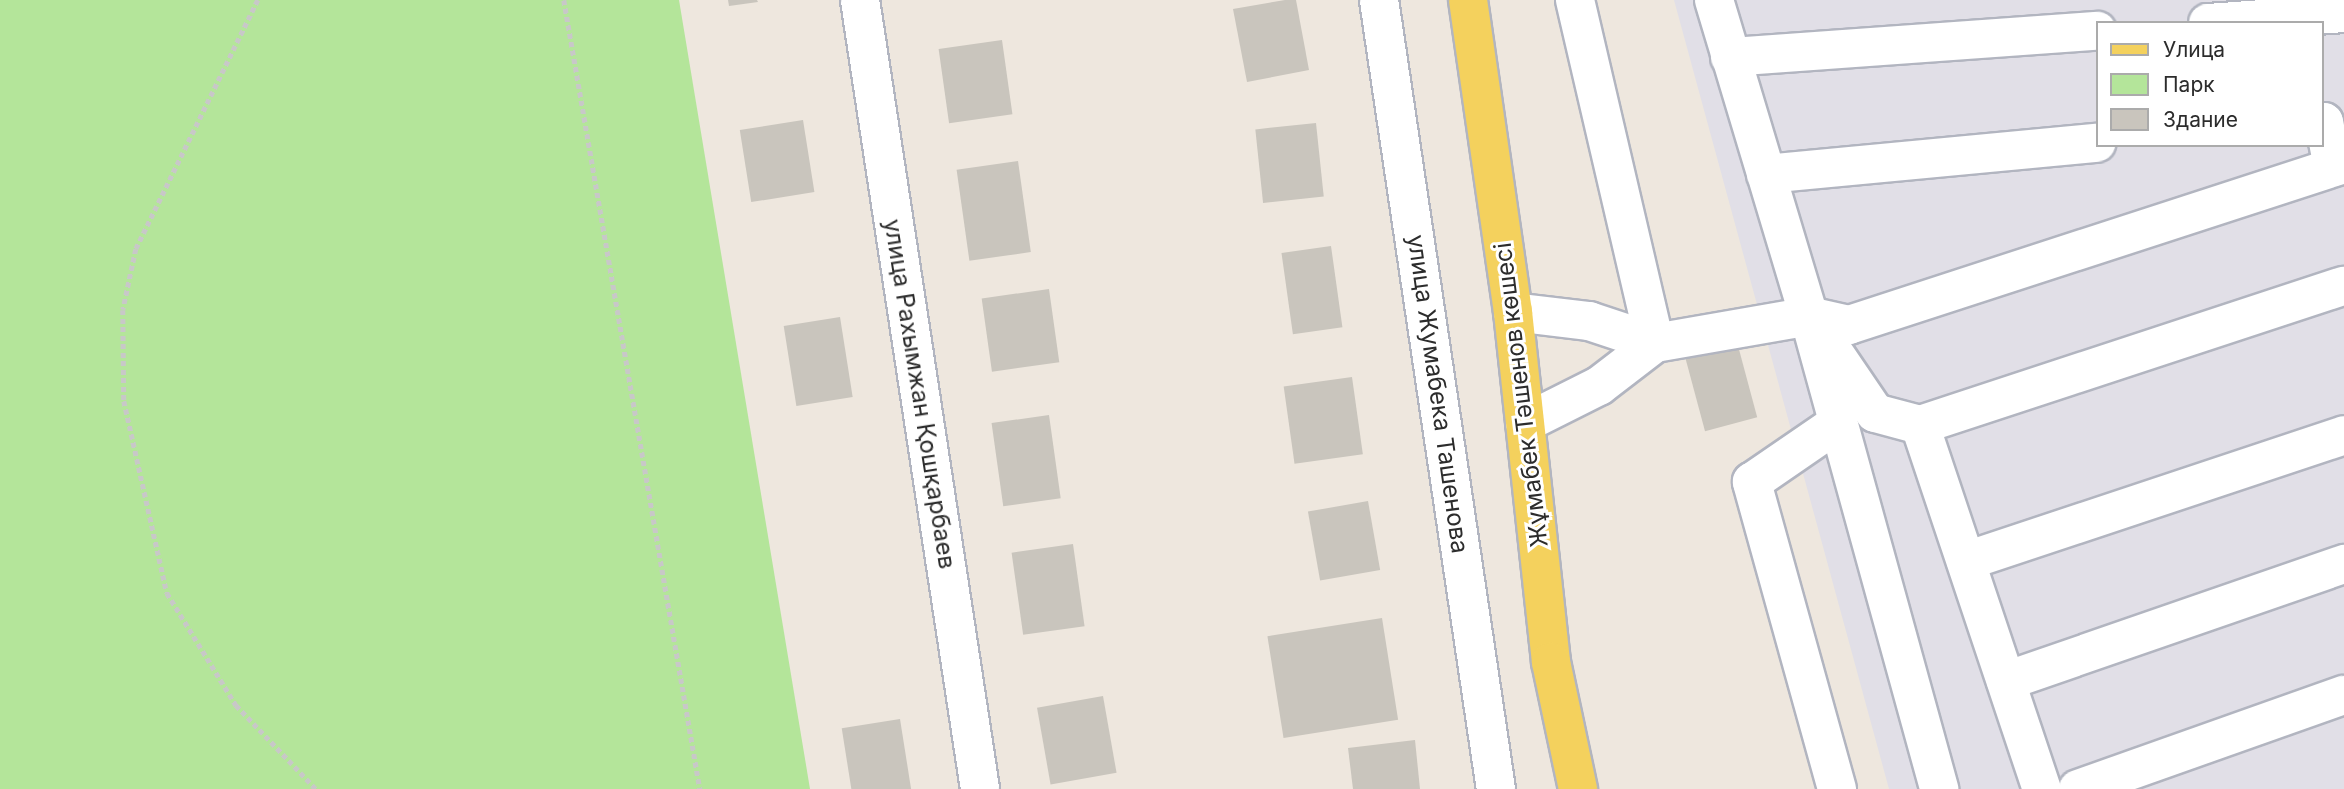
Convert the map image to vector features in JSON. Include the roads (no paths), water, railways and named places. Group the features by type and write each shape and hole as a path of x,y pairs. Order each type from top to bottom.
{"main road":[{"name":"Жұмабек Тәшенов көшесі","path":"1468,0 1513,312 1551,662 1578,789"}],"street":[{"name":"улица Рахымжан Қошқарбаев","path":"860,0 981,789"},
{"name":"улица Жумабека Ташенова","path":"1379,0 1496,789"},
{"path":"1575,0 1655,343"},
{"path":"1714,0 1809,316 1939,789"},
{"path":"2235,21 2344,13"},
{"path":"1730,57 2096,31"},
{"path":"1525,423 1599,386 1655,343 1809,316 1849,325 2338,165 2323,122"},
{"path":"1766,174 2096,143"},
{"path":"1809,316 1875,413 1920,425 2344,286"},
{"path":"1513,312 1590,321 1655,343"},
{"path":"1836,789 1752,482 1838,423"},
{"path":"1920,425 2042,789"},
{"path":"1966,561 2344,435"},
{"path":"2006,681 2344,564"},
{"path":"2078,789 2344,695"}]}
